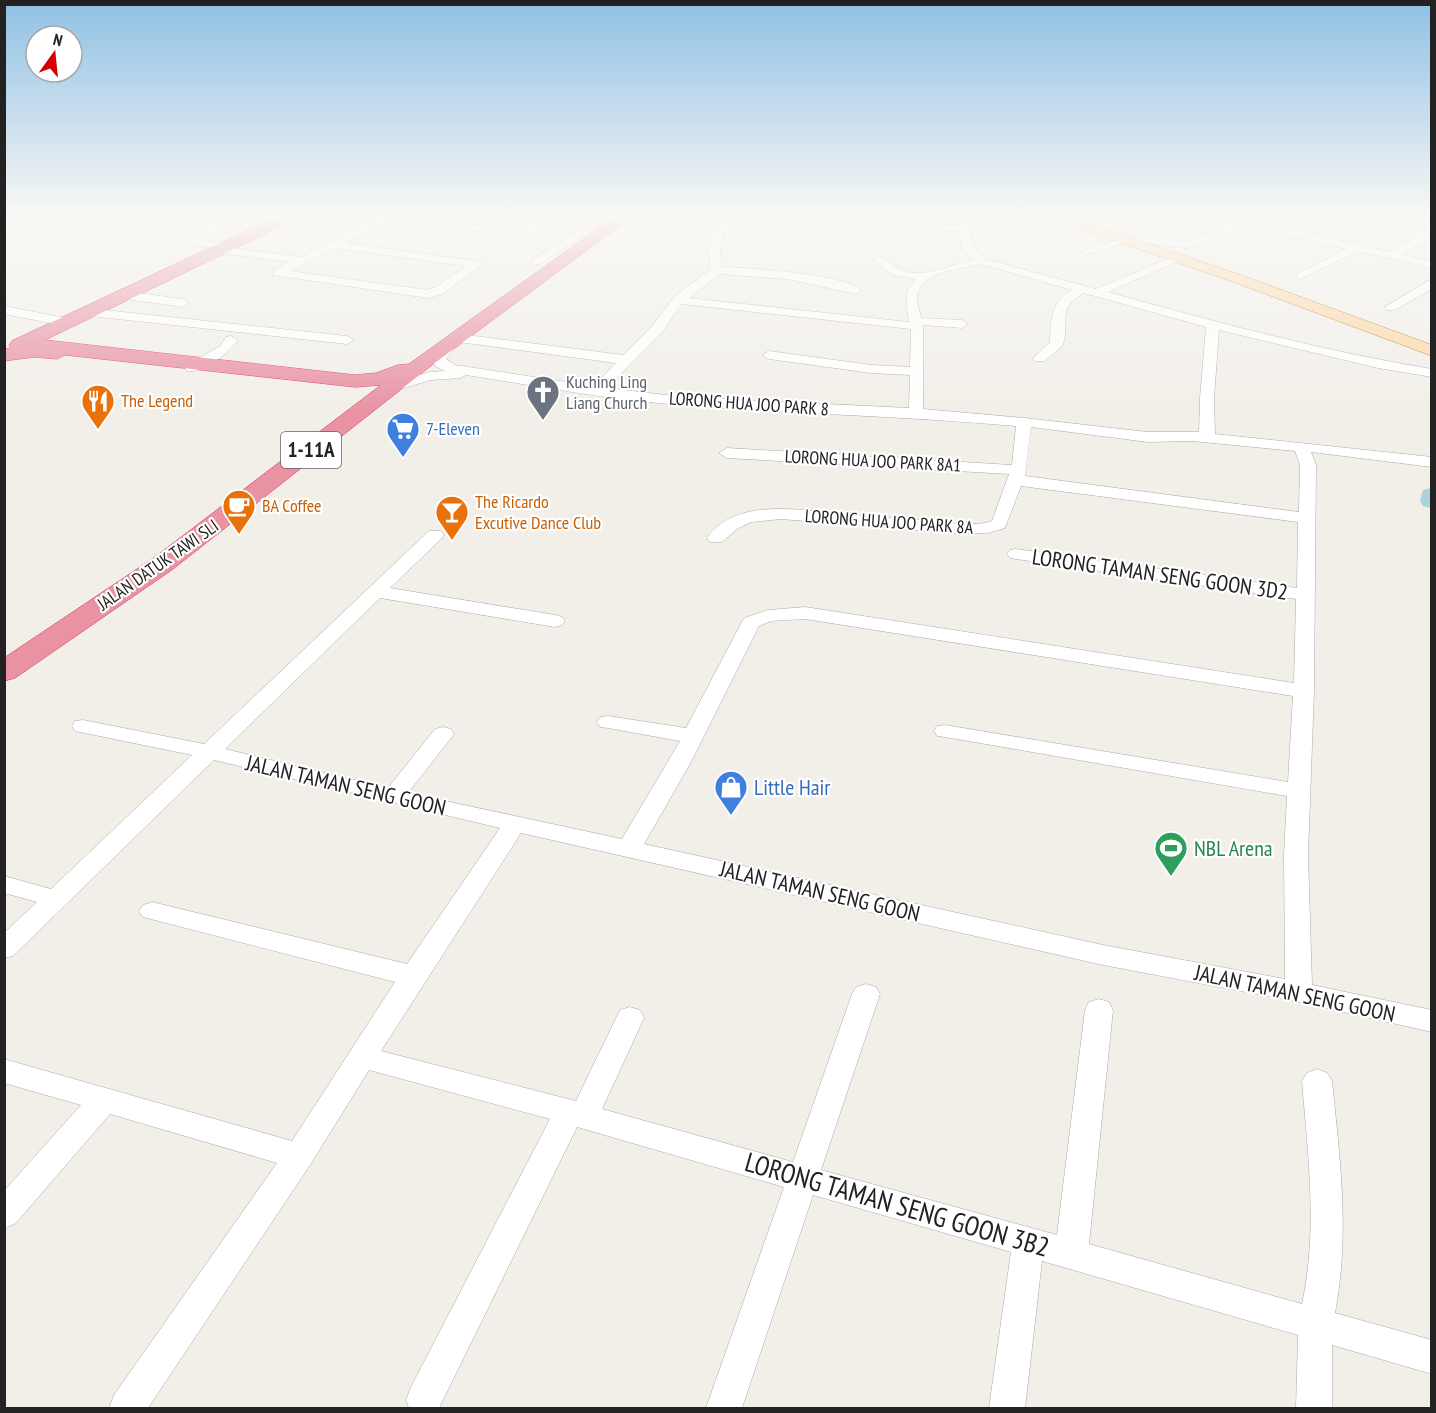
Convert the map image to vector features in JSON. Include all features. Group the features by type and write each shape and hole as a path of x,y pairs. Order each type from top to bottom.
{"highway":[{"path":"4,353 150,282"},
{"name":"JALAN DATUK TAWI SLI","path":"4,672 164,563 426,361 534,282"},
{"path":"37,336 34,341 43,347 355,387 368,395 371,404"},
{"path":"4,353 41,351 355,381 379,379 426,361"}],"main road":[{"path":"1258,282 1431,351"},
{"path":"1266,282 1431,342"}],"street":[{"path":"341,282 428,294 440,290 451,282"},
{"path":"596,391 658,328 678,300 701,282"},
{"path":"830,282 856,290"},
{"path":"916,413 916,324 911,299 919,282"},
{"path":"1057,282 1213,324 1378,364 1431,374"},
{"path":"1097,293 1122,282"},
{"path":"1391,307 1431,284"},
{"path":"1040,358 1057,343 1056,317 1059,308 1075,293 1083,289"},
{"path":"123,295 183,303"},
{"path":"678,300 916,324 962,324"},
{"path":"4,309 66,322"},
{"path":"85,312 347,340"},
{"path":"1207,438 1207,398 1213,324"},
{"path":"196,366 225,349 231,340"},
{"path":"455,341 627,360"},
{"name":"LORONG HUA JOO PARK 8","path":"455,341 441,354 440,363 476,374 596,391 682,401 916,413 1024,422 1148,437 1207,438 1301,446 1431,462"},
{"path":"769,355 871,369 916,371"},
{"name":"LORONG HUA JOO PARK 8","path":"393,387 437,375 476,374"},
{"name":"LORONG HUA JOO PARK 8A","path":"716,538 731,523 759,515 782,514 950,528 988,528 999,524 1018,475 1024,422"},
{"path":"1299,992 1296,855 1304,691 1308,465 1301,446"},
{"name":"LORONG HUA JOO PARK 8A1","path":"727,453 1018,475 1307,518"},
{"path":"4,949 435,535"},
{"name":"LORONG TAMAN SENG GOON 3D2","path":"1016,554 1305,595"},
{"path":"378,592 555,621"},
{"path":"629,848 680,762 751,622 768,616 805,613 1304,691"},
{"path":"608,722 692,736"},
{"name":"JALAN TAMAN SENG GOON","path":"83,726 210,752 393,798 629,848 1103,955 1299,992 1431,1021"},
{"path":"945,731 1299,791"},
{"path":"393,798 443,734"},
{"path":"127,1408 299,1156 413,976 515,824"},
{"path":"4,884 55,899"},
{"path":"152,910 413,976"},
{"path":"724,1408 866,994"},
{"path":"1071,1256 1099,1010"},
{"path":"424,1400 630,1018"},
{"name":"LORONG TAMAN SENG GOON 3B2","path":"361,1057 577,1114 1431,1357"},
{"path":"4,1071 299,1156"},
{"path":"1314,1408 1315,1325 1325,1276 1328,1202 1317,1081"},
{"path":"4,1214 105,1099"},
{"path":"1007,1408 1028,1244"}],"waterway":[{"path":"1432,495 1432,501"}],"place":[{"name":"Kuching Ling Liang Church","path":"543,421"},
{"name":"The Legend","path":"98,430"},
{"name":"7-Eleven","path":"403,458"},
{"name":"BA Coffee","path":"239,535"},
{"name":"The Ricardo Excutive Dance Club","path":"452,541"},
{"name":"Little Hair","path":"731,816"},
{"name":"NBL Arena","path":"1171,877"}]}
